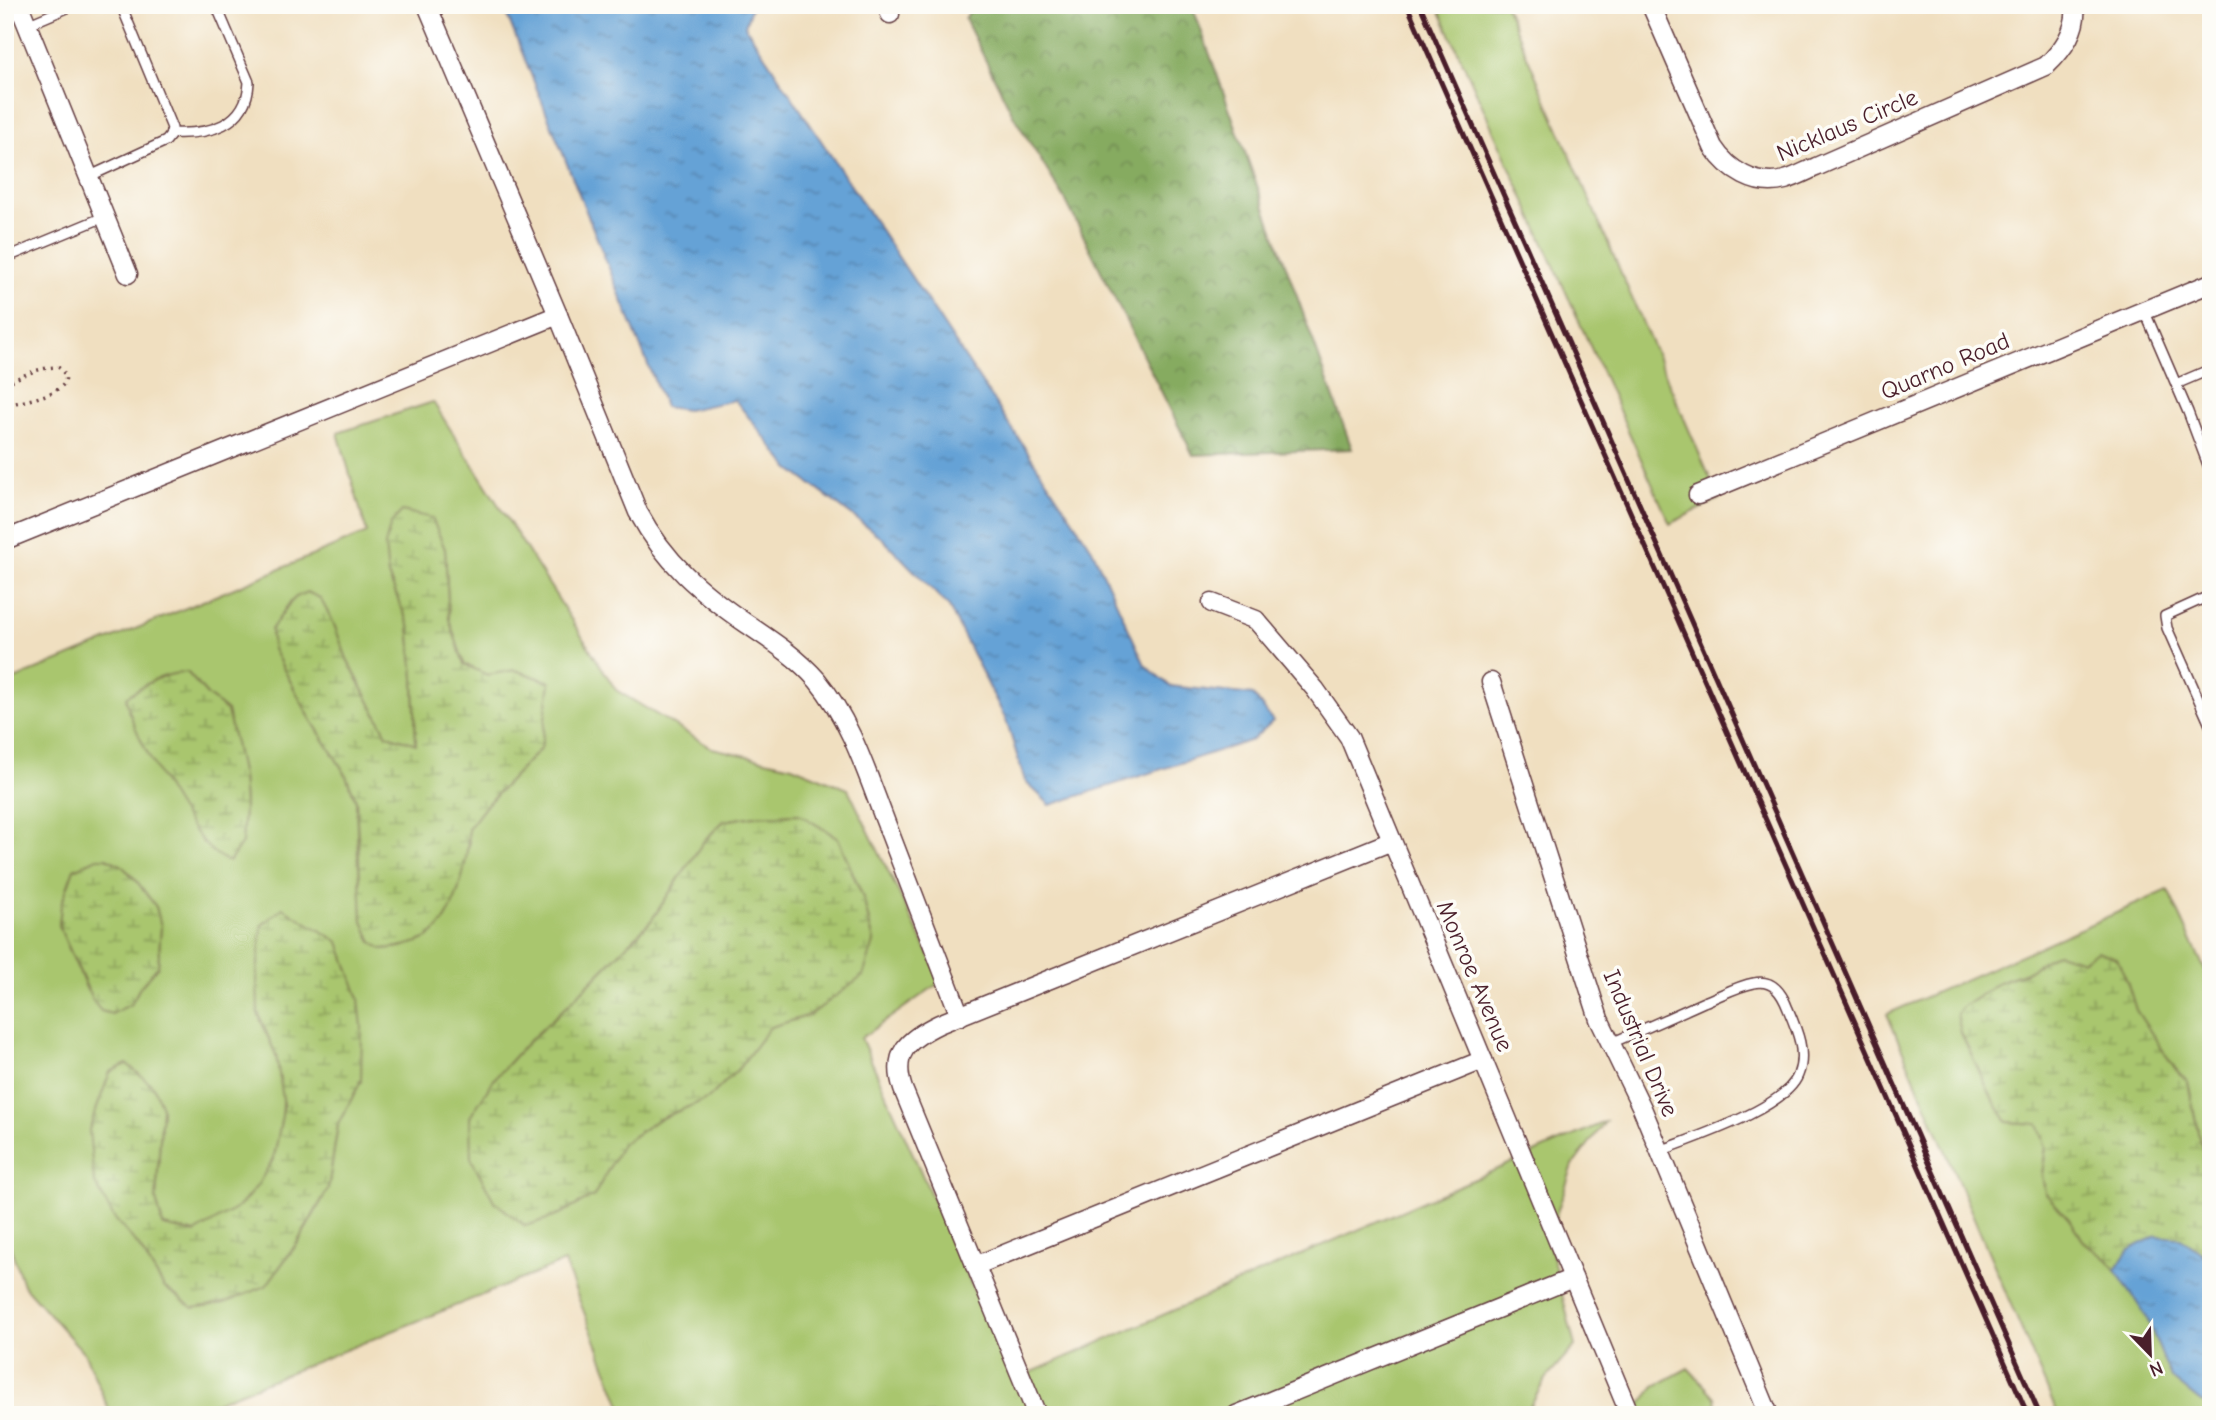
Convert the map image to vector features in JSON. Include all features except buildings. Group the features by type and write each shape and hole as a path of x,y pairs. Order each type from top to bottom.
{"street":[{"path":"19,5 128,274"},
{"path":"427,5 638,512 652,537 692,583 801,664 817,680 834,704 850,733 867,775 960,1016"},
{"name":"Nicklaus Circle","path":"1651,5 1697,115 1721,159 1742,175 1772,182 1785,180 1816,167 2046,66 2059,54 2068,40 2075,23 2075,5"},
{"name":"Quarno Road","path":"1698,495 2211,283"},
{"path":"5,540 558,315"},
{"name":"Monroe Avenue","path":"1212,603 1256,620 1315,689 1349,737 1630,1415"},
{"name":"Industrial Drive","path":"1491,682 1599,1019 1660,1152 1769,1415"},
{"path":"1037,1415 898,1074 898,1060 904,1049 924,1032 960,1016 1392,841"},
{"path":"975,1266 1483,1060"},
{"path":"1236,1415 1573,1278"}],"lane":[{"path":"27,26 74,5"},
{"path":"88,177 166,141 172,128 121,5"},
{"path":"171,133 190,134 211,130 226,123 245,106 249,82 216,5"},
{"path":"5,258 104,217"},
{"path":"2144,310 2211,473"},
{"path":"2176,384 2211,369"},
{"path":"2211,595 2165,616 2167,628 2211,727"},
{"path":"1611,1043 1755,982 1769,984 1781,992 1799,1037 1802,1056 1798,1076 1788,1091 1754,1112 1660,1152"}],"path":[{"path":"5,384 49,367 58,366 66,377 61,388 51,393 5,405"}],"green space":[{"path":"973,5 1192,5 1352,449 1193,455 1066,201 1014,117 965,19"},
{"path":"1437,5 1505,5 1719,499 1670,524"},
{"path":"433,402 616,690 712,748 792,766 848,789 942,981 861,1038 1014,1380 1605,1122 1573,1165 1548,1239 1575,1346 1545,1380 1525,1415 625,1415 564,1262 184,1415 111,1415 85,1354 23,1285 9,1242 5,1239 5,683 367,533 338,433","holes":["445,549 449,620 464,664 487,676 515,670 550,682 541,748 488,803 468,829 469,845 428,938 401,947 382,949 361,884 356,801 345,773 309,716 273,649 271,630 296,597 333,622 347,659 387,735 416,744 409,625 388,575","187,672 207,695 227,711 242,777 242,843 204,844 176,803 128,710","799,814 838,838 863,897 874,942 810,1015 770,1027 738,1069 709,1098 657,1120 622,1144 495,1078 651,921 704,841 724,821","106,858 121,865 156,907 161,926 158,966 140,987 131,1004 87,990 59,926 61,906 74,869","258,1013 361,1081 338,1124 328,1189 298,1243 266,1285 164,1287 138,1245 114,1218 89,1130 97,1110 162,1107 156,1200 163,1226 195,1233 241,1205 266,1173 280,1134 283,1114 283,1093 275,1053"]},
{"path":"402,511 432,518 445,549 449,619 464,664 487,675 515,670 550,682 541,748 488,803 468,829 463,873 445,919 436,931 425,939 382,949 372,942 362,919 356,800 345,773 309,716 273,649 271,630 296,597 307,592 320,598 333,622 347,659 387,735 416,744 409,625 388,575 385,545 391,523"},
{"path":"187,672 207,695 227,711 235,743 244,805 242,843 229,862 206,845 182,813 146,751 126,697 155,680"},
{"path":"799,814 838,838 863,898 874,942 863,976 810,1015 770,1027 738,1069 709,1098 657,1120 622,1144 594,1196 554,1217 525,1226 494,1201 471,1158 470,1117 495,1078 651,921 704,841 724,821"},
{"path":"97,858 106,858 121,865 135,879 156,907 161,926 158,966 140,987 131,1004 112,1014 101,1011 93,1001 59,926 61,906 74,869"},
{"path":"2168,890 2211,983 2211,1163 2200,1142 2188,1082 2172,1064 2135,1010 2127,981 2083,961 2057,953 2024,973 1999,982 1964,1005 1986,1079 2007,1122 2038,1123 2046,1147 2042,1175 2069,1219 2085,1243 2108,1260 2129,1289 2147,1318 2171,1378 2201,1402 2211,1404 2211,1415 2058,1415 1887,1014"},
{"path":"283,908 339,942 359,999 362,1027 361,1081 338,1124 328,1189 297,1243 266,1286 224,1303 193,1308 164,1287 138,1245 114,1218 94,1181 89,1130 110,1072 127,1064 153,1086 162,1107 156,1200 163,1226 195,1233 240,1206 257,1186 274,1158 284,1105 276,1055 258,1013 257,972 262,925"},
{"path":"2097,951 2117,958 2136,1010 2172,1064 2188,1082 2200,1142 2211,1163 2211,1260 2203,1253 2129,1250 2115,1269 2108,1260 2085,1243 2069,1219 2045,1193 2042,1175 2046,1147 2038,1124 2007,1122 1992,1098 1961,1033 1957,1014 1964,1005 1999,982 2024,973 2057,953 2083,961"},
{"path":"1688,1368 1715,1397 1717,1415 1632,1415 1655,1386"}],"water":[{"path":"503,5 752,5 745,26 1092,549 1145,665 1170,686 1253,695 1273,721 1252,740 1050,805 1025,781 1006,720 949,607 882,538 789,468 735,400 687,410 665,407"},
{"path":"2156,1236 2181,1238 2211,1260 2211,1404 2201,1402 2171,1378 2147,1318 2115,1269 2129,1250"}],"railway":[{"path":"1407,5 2028,1415"},
{"path":"1420,5 2040,1415"}]}
